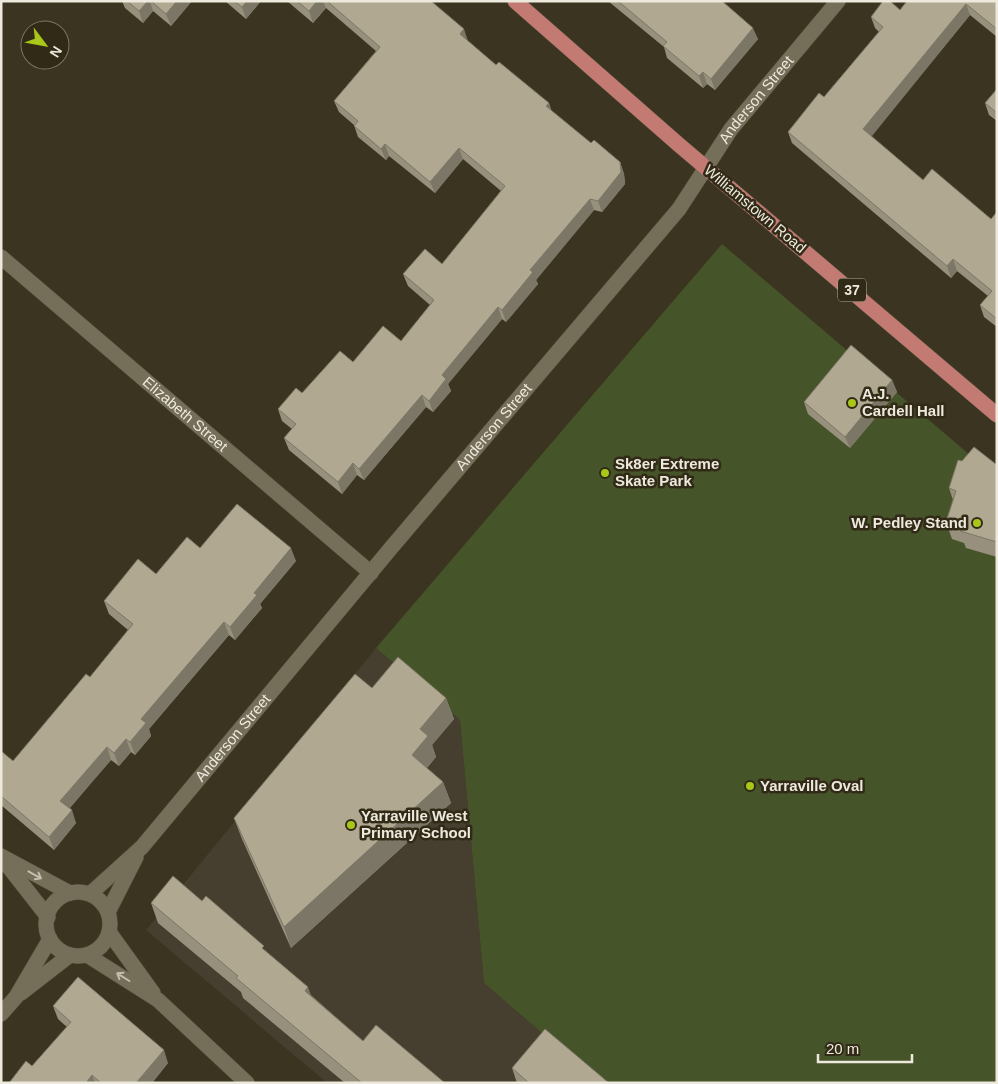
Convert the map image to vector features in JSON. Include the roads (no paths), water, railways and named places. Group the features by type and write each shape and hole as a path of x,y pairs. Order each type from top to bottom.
{"main road":[{"name":"Williamstown Road","path":"515,1 997,415"}],"street":[{"name":"Anderson Street","path":"90,894 140,848 679,209 735,124 838,1"},
{"name":"Elizabeth Street","path":"1,257 371,573"},
{"name":"Anderson Street","path":"108,912 140,848"},
{"path":"1,857 70,894 90,894 97,898 108,912 109,932 101,946 87,955"},
{"path":"1,857 48,917"},
{"path":"70,894 56,902 48,917 47,932 50,940 55,946 70,955 87,955 158,1000"},
{"path":"109,932 158,1000 246,1083"},
{"path":"1,1014 16,997 50,940"},
{"path":"16,997 70,955"}],"place":[{"name":"A.J. Cardell Hall","path":"852,403"},
{"name":"Sk8er Extreme Skate Park","path":"605,473"},
{"name":"W. Pedley Stand","path":"977,523"},
{"name":"Yarraville Oval","path":"750,786"},
{"name":"Yarraville West Primary School","path":"351,825"}]}
